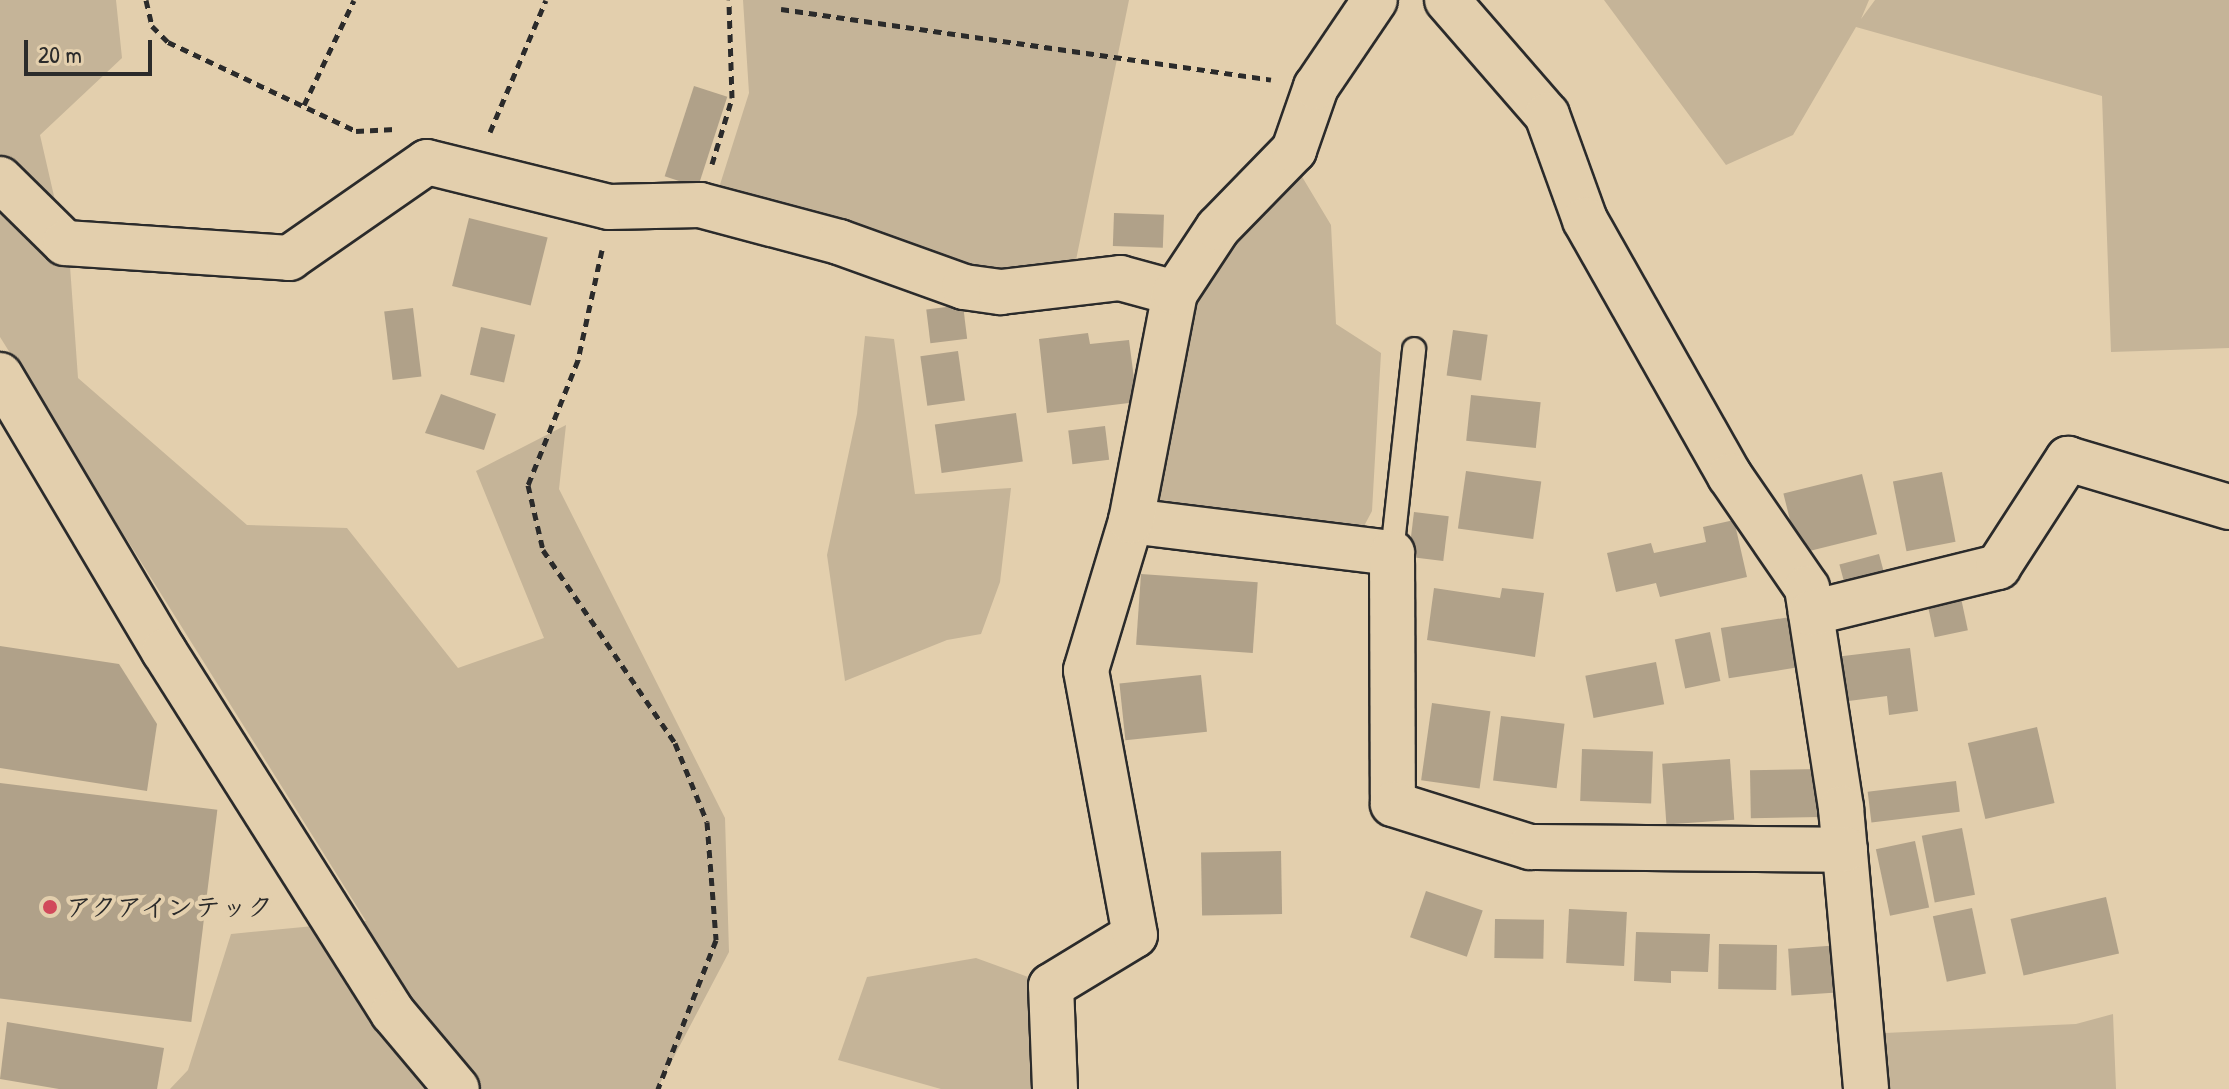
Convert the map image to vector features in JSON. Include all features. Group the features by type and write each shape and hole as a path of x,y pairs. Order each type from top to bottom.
{"street":[{"path":"1055,1089 1051,986 1135,935 1086,670 1131,521 1175,293 1218,228 1294,150 1316,87 1375,0"},
{"path":"1447,0 1547,115 1585,220 1730,476 1807,588 1845,850 1866,1089"},
{"path":"0,179 65,243 289,258 427,162 609,207 700,205 839,242 964,287 1001,292 1120,278 1175,293"},
{"path":"0,375 164,651 385,1000 457,1089"},
{"path":"1811,613 1998,567 2068,459 2229,507"},
{"path":"1131,521 1392,553 1393,804 1530,847 1845,850"}],"lane":[{"path":"1392,553 1414,349"}],"path":[{"path":"146,0 152,26 168,42 356,131 402,129"},
{"path":"304,105 354,0"},
{"path":"486,140 546,0"},
{"path":"700,205 732,98 729,0"},
{"path":"781,9 1316,87"},
{"path":"609,207 578,360 528,485 543,550 675,743 707,822 716,940 658,1089"}],"shaded area":[{"path":"0,0 116,0 122,58 40,135 70,266 78,378 247,525 347,528 458,668 544,638 476,471 566,425 559,489 725,818 729,952 657,1089 170,1089 188,1070 231,934 366,921 0,337"},
{"path":"743,0 1129,0 1075,265 973,279 717,194 749,93"},
{"path":"1604,0 1869,0 1861,19 1875,0 2229,0 2229,348 2111,352 2102,96 1856,27 1793,135 1726,165"},
{"path":"1298,170 1331,225 1336,324 1381,353 1372,511 1363,528 1151,504 1201,282 1254,210"},
{"path":"865,336 894,339 915,494 1011,488 1000,582 981,634 947,640 845,681 827,555 857,414"},
{"path":"976,958 1028,977 1034,1089 941,1089 838,1060 867,977"},
{"path":"2113,1014 2116,1089 1885,1089 1885,1033 2076,1024"}],"building":[{"path":"694,86 727,97 698,187 665,176"},
{"path":"1114,213 1164,215 1163,248 1113,246"},
{"path":"469,218 548,238 531,306 452,286"},
{"path":"963,305 967,339 930,343 926,310"},
{"path":"413,308 421,376 393,380 384,312"},
{"path":"481,327 515,335 504,383 470,375"},
{"path":"1453,330 1488,335 1481,380 1447,376"},
{"path":"1088,333 1090,344 1129,340 1137,402 1047,413 1039,339"},
{"path":"958,351 965,401 927,406 920,356"},
{"path":"441,394 496,414 484,450 425,433"},
{"path":"1471,395 1541,402 1536,448 1466,441"},
{"path":"1016,413 1023,462 942,473 935,424"},
{"path":"1105,426 1109,460 1072,464 1068,431"},
{"path":"1466,471 1541,482 1533,539 1458,528"},
{"path":"1942,472 1956,542 1906,551 1893,482"},
{"path":"1862,474 1877,534 1798,554 1783,494"},
{"path":"1414,512 1449,516 1443,561 1409,557"},
{"path":"1734,520 1747,577 1660,597 1656,583 1616,592 1607,553 1651,543 1654,553 1706,542 1703,527"},
{"path":"1879,554 1887,583 1847,594 1839,565"},
{"path":"1141,574 1258,582 1253,653 1136,645"},
{"path":"1434,588 1500,598 1502,588 1544,593 1535,657 1427,640"},
{"path":"1961,598 1968,630 1935,637 1928,605"},
{"path":"1790,617 1798,667 1729,678 1721,628"},
{"path":"1710,632 1720,681 1685,688 1675,639"},
{"path":"0,646 119,664 157,724 147,791 0,768"},
{"path":"1910,648 1918,711 1889,715 1887,696 1841,702 1835,657"},
{"path":"1656,662 1664,704 1594,718 1585,676"},
{"path":"1201,675 1207,732 1125,740 1119,684"},
{"path":"1432,703 1490,711 1480,788 1421,780"},
{"path":"1501,716 1565,724 1557,788 1493,781"},
{"path":"2037,727 2055,803 1985,819 1968,743"},
{"path":"1582,749 1653,751 1651,803 1580,801"},
{"path":"1730,759 1734,820 1666,825 1662,764"},
{"path":"1819,769 1820,817 1751,818 1750,770"},
{"path":"1956,781 1960,812 1871,823 1868,792"},
{"path":"0,783 217,810 191,1022 0,999"},
{"path":"1962,828 1975,895 1935,903 1922,836"},
{"path":"1915,841 1929,908 1890,916 1876,849"},
{"path":"1281,851 1282,914 1202,915 1201,852"},
{"path":"1426,891 1483,911 1467,957 1410,937"},
{"path":"2106,897 2119,954 2024,976 2011,919"},
{"path":"1972,908 1986,974 1947,982 1933,916"},
{"path":"1569,909 1627,912 1624,966 1566,963"},
{"path":"1495,919 1544,920 1543,959 1494,958"},
{"path":"1636,932 1710,934 1708,972 1671,971 1671,983 1634,981"},
{"path":"1719,944 1777,945 1776,990 1718,989"},
{"path":"1841,945 1844,992 1791,996 1788,949"},
{"path":"7,1022 164,1048 157,1089 59,1089 0,1079"}],"place":[{"name":"アクアインテック","path":"50,907"}]}
